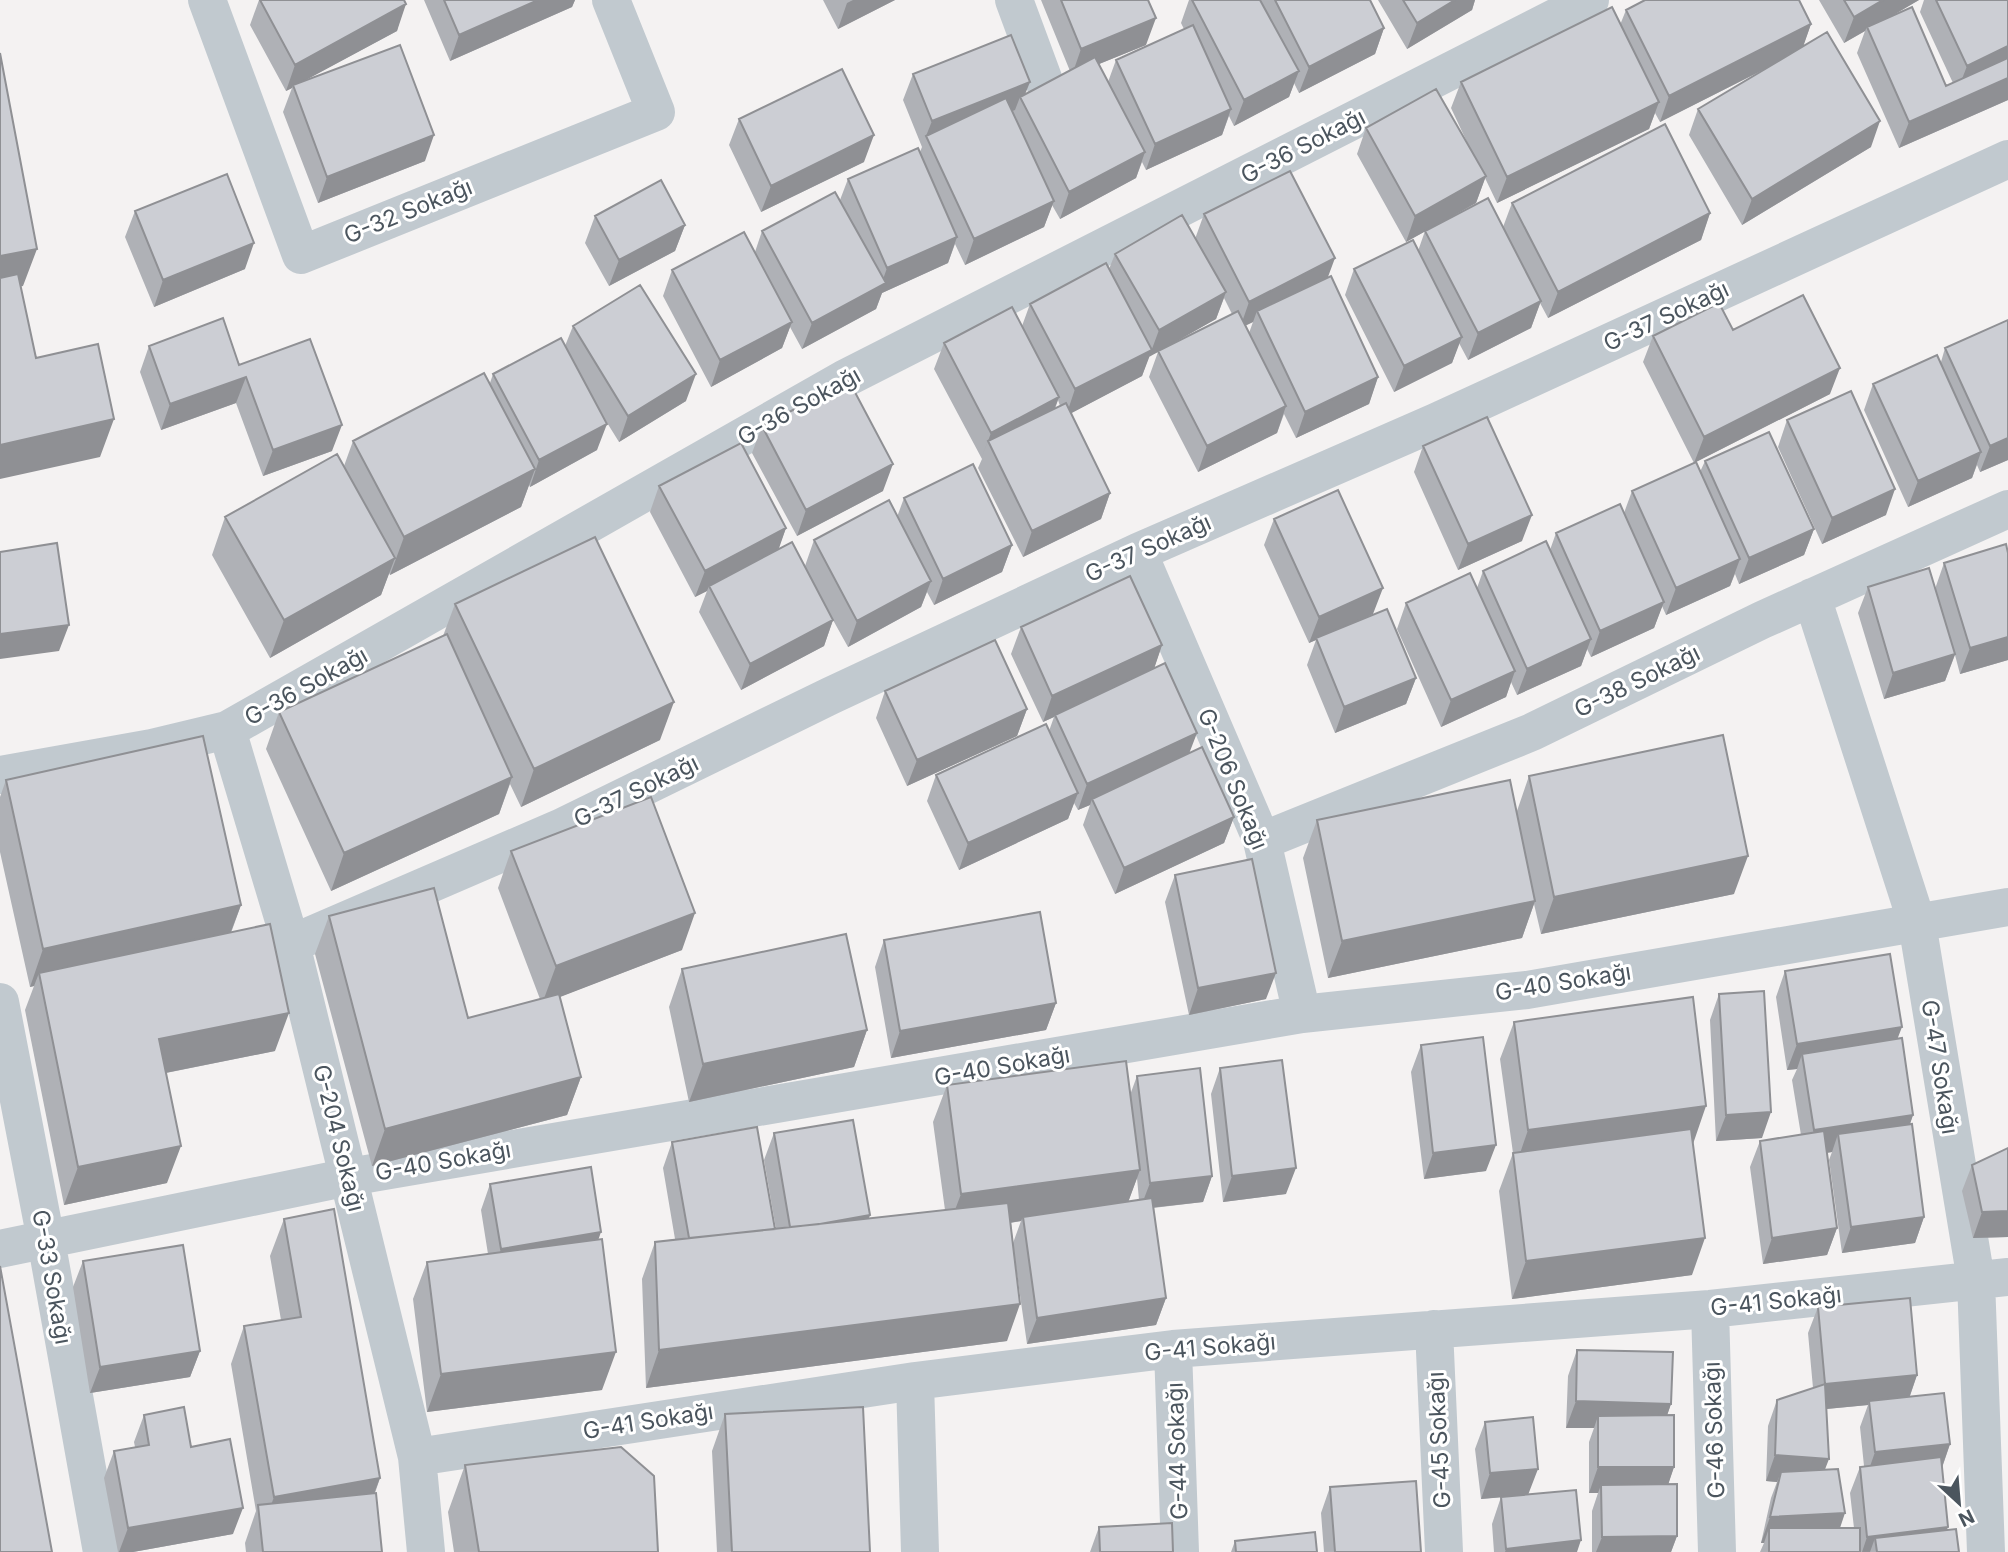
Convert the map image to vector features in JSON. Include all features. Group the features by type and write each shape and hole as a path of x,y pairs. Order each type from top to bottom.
{"street":[{"name":"G-32 Sokağı","path":"207,0 301,255 656,112 611,0"},
{"path":"1014,0 1047,89"},
{"name":"G-36 Sokağı","path":"0,775 152,748 227,730 844,379 1590,0"},
{"name":"G-37 Sokağı","path":"291,944 560,828 831,696 1138,552 1436,422 2008,159"},
{"name":"G-38 Sokağı","path":"1262,841 1532,732 1812,597 2008,509"},
{"name":"G-206 Sokağı","path":"1138,552 1262,841 1302,1014"},
{"name":"G-47 Sokağı","path":"1812,597 1917,923 1992,1278 1986,1552"},
{"name":"G-204 Sokağı","path":"227,730 291,944 417,1457 426,1552"},
{"name":"G-40 Sokağı","path":"0,1249 349,1177 1302,1014 1527,990 2008,907"},
{"name":"G-33 Sokağı","path":"0,1002 102,1552"},
{"name":"G-41 Sokağı","path":"417,1457 915,1381 1173,1349 1710,1308 1992,1278"},
{"name":"G-46 Sokağı","path":"1710,1308 1717,1552"},
{"name":"G-45 Sokağı","path":"1434,1329 1444,1552"},
{"name":"G-44 Sokağı","path":"1173,1349 1180,1552"},
{"path":"915,1381 920,1552"}],"building":[{"path":"260,0 404,0 406,4 295,65"},
{"path":"444,0 538,0 459,35"},
{"path":"1061,0 1148,0 1156,18 1081,49"},
{"path":"1192,0 1260,0 1299,71 1244,100"},
{"path":"1275,0 1370,0 1384,28 1309,67"},
{"path":"1403,0 1455,0 1417,23"},
{"path":"1645,0 1799,0 1811,24 1669,96 1626,10"},
{"path":"1844,0 1883,0 1854,17"},
{"path":"1936,0 2008,0 2008,46 1967,66"},
{"path":"1612,7 1659,102 1507,177 1461,82"},
{"path":"1912,7 1946,86 2008,58 2008,78 1909,122 1867,27"},
{"path":"1193,25 1231,109 1155,144 1116,60"},
{"path":"1827,32 1880,121 1752,199 1698,109"},
{"path":"1011,35 1030,82 932,121 913,74"},
{"path":"400,45 434,135 327,177 293,85"},
{"path":"0,53 37,249 0,256"},
{"path":"1095,57 1145,152 1069,192 1020,97"},
{"path":"842,69 874,135 771,186 739,119"},
{"path":"1436,89 1486,176 1415,216 1366,128"},
{"path":"1006,98 1054,201 974,239 926,136"},
{"path":"1665,124 1710,213 1558,292 1512,203"},
{"path":"918,148 957,237 887,268 848,179"},
{"path":"1290,171 1335,258 1249,302 1204,214"},
{"path":"227,174 254,243 163,280 135,211"},
{"path":"661,180 685,225 619,260 595,216"},
{"path":"835,192 886,283 812,323 762,231"},
{"path":"1488,198 1541,301 1478,333 1425,231"},
{"path":"1182,215 1226,292 1159,330 1115,254"},
{"path":"744,232 792,322 720,360 672,270"},
{"path":"1413,240 1462,337 1404,366 1354,269"},
{"path":"1106,263 1152,350 1075,389 1030,304"},
{"path":"18,274 36,358 98,344 114,419 0,445 0,278"},
{"path":"1331,276 1378,377 1305,412 1257,311"},
{"path":"640,285 696,374 628,416 573,326"},
{"path":"1803,295 1840,368 1704,437 1653,336 1719,303 1733,330"},
{"path":"1012,307 1059,397 991,433 944,343"},
{"path":"1238,311 1286,406 1207,446 1158,351"},
{"path":"223,318 239,365 310,339 342,425 273,450 246,377 170,404 149,346"},
{"path":"2008,320 2008,438 1990,446 1945,348"},
{"path":"561,338 607,424 539,460 493,374"},
{"path":"1937,355 1981,452 1918,481 1873,384"},
{"path":"484,373 535,469 404,537 353,441"},
{"path":"849,381 893,464 806,510 762,426"},
{"path":"1851,391 1895,489 1832,518 1787,420"},
{"path":"1066,403 1110,493 1032,531 988,441"},
{"path":"1487,417 1532,515 1468,544 1423,446"},
{"path":"1769,432 1814,529 1749,558 1705,461"},
{"path":"741,443 786,528 705,571 659,486"},
{"path":"337,454 395,558 284,620 225,517"},
{"path":"1696,462 1740,559 1676,588 1632,491"},
{"path":"973,464 1012,545 943,579 904,498"},
{"path":"1338,490 1383,588 1319,617 1274,519"},
{"path":"889,500 931,581 857,621 814,540"},
{"path":"1620,504 1664,602 1600,631 1556,533"},
{"path":"595,537 674,702 534,769 455,604"},
{"path":"1546,541 1591,639 1527,669 1483,571"},
{"path":"792,542 833,620 750,664 709,586"},
{"path":"57,543 69,625 0,634 0,552"},
{"path":"2006,544 2008,637 1970,648 1944,563"},
{"path":"1929,568 1955,654 1893,673 1868,587"},
{"path":"1470,573 1515,671 1451,700 1406,603"},
{"path":"1130,576 1162,645 1052,696 1021,627"},
{"path":"1387,609 1416,678 1344,707 1316,638"},
{"path":"447,634 512,777 344,853 279,712"},
{"path":"995,640 1027,709 917,760 885,691"},
{"path":"1165,663 1197,733 1087,784 1055,715"},
{"path":"1046,724 1078,793 968,843 936,775"},
{"path":"1723,735 1748,856 1554,897 1529,776"},
{"path":"203,736 241,905 43,949 6,780"},
{"path":"1202,747 1234,817 1124,868 1092,799"},
{"path":"1510,780 1535,901 1342,941 1317,820"},
{"path":"651,797 695,913 556,966 511,851"},
{"path":"1252,859 1276,973 1198,988 1175,875"},
{"path":"434,888 468,1018 559,994 581,1077 385,1129 329,916"},
{"path":"1040,912 1056,1003 900,1031 884,940"},
{"path":"270,924 289,1013 159,1039 181,1146 78,1167 39,973"},
{"path":"846,934 867,1030 703,1064 682,969"},
{"path":"1890,954 1902,1027 1797,1044 1785,971"},
{"path":"1764,991 1771,1112 1726,1115 1719,994"},
{"path":"1693,997 1706,1106 1528,1130 1514,1022"},
{"path":"1483,1037 1496,1145 1433,1153 1421,1045"},
{"path":"1902,1038 1913,1115 1814,1130 1802,1054"},
{"path":"1282,1060 1296,1168 1232,1176 1220,1068"},
{"path":"1126,1061 1140,1170 961,1194 947,1085"},
{"path":"1200,1068 1212,1176 1150,1183 1137,1076"},
{"path":"853,1120 870,1215 790,1227 774,1133"},
{"path":"1912,1124 1924,1217 1851,1227 1838,1134"},
{"path":"757,1127 775,1229 689,1238 672,1142"},
{"path":"1691,1129 1705,1238 1526,1261 1513,1153"},
{"path":"1824,1131 1837,1228 1772,1238 1760,1141"},
{"path":"2008,1148 2008,1211 1982,1212 1972,1165"},
{"path":"591,1167 601,1232 501,1249 490,1184"},
{"path":"1152,1198 1166,1298 1037,1318 1023,1217"},
{"path":"1008,1203 1020,1304 659,1350 655,1242"},
{"path":"334,1209 380,1478 274,1497 244,1326 301,1317 284,1219"},
{"path":"602,1239 616,1352 441,1374 427,1262"},
{"path":"183,1245 200,1351 100,1367 83,1261"},
{"path":"0,1266 52,1552 0,1552"},
{"path":"1910,1298 1917,1375 1825,1384 1818,1307"},
{"path":"1577,1350 1673,1352 1671,1404 1576,1401"},
{"path":"1825,1384 1829,1459 1775,1455 1777,1400"},
{"path":"1944,1393 1950,1444 1875,1452 1869,1401"},
{"path":"184,1407 191,1447 230,1439 243,1508 128,1528 114,1451 149,1445 144,1415"},
{"path":"863,1407 870,1552 732,1552 725,1414"},
{"path":"1674,1415 1674,1467 1598,1467 1598,1416"},
{"path":"1533,1417 1538,1469 1490,1473 1485,1422"},
{"path":"621,1447 654,1476 658,1552 479,1552 465,1465"},
{"path":"1941,1457 1948,1527 1867,1537 1860,1467"},
{"path":"1838,1469 1845,1513 1770,1517 1781,1472"},
{"path":"1416,1481 1421,1552 1335,1552 1330,1487"},
{"path":"1677,1484 1677,1536 1602,1537 1601,1485"},
{"path":"1576,1490 1581,1540 1506,1549 1501,1497"},
{"path":"376,1493 382,1552 263,1552 258,1505"},
{"path":"1172,1523 1173,1552 1100,1552 1099,1527"},
{"path":"1769,1528 1860,1528 1860,1552 1769,1552"},
{"path":"1956,1529 1959,1552 1877,1552 1875,1538"},
{"path":"1315,1532 1317,1552 1236,1552 1235,1541"}]}
